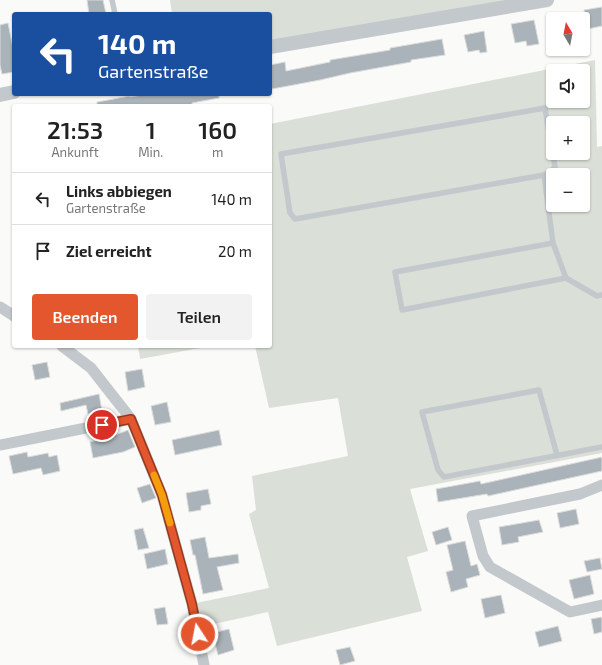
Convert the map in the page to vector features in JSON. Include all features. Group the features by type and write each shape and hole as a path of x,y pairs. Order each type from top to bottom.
{"street":[{"path":"272,47 547,0"},
{"path":"0,95 12,92"},
{"path":"0,307 12,315"},
{"path":"65,348 91,368 131,419 162,495 192,604 204,665"},
{"path":"0,446 131,419"},
{"path":"602,486 580,494 472,516 483,556 490,567 570,612 602,605"}],"lane":[{"path":"112,0 115,12"},
{"path":"545,108 555,167 544,175 296,219 290,213 281,154 545,108"},
{"path":"544,175 553,243 566,278 597,296 602,295"},
{"path":"553,243 395,272 402,310 566,278"},
{"path":"557,455 539,390 422,412 438,470 444,477 602,447"}],"shaded area":[{"path":"170,0 516,0 272,42 272,12 172,12"},
{"path":"595,60 597,147 602,146 602,453 410,489 428,551 407,557 422,611 277,646 268,612 200,627 196,603 269,588 249,514 256,510 252,476 348,456 338,398 269,408 255,348 272,348 272,124 546,70 546,108 590,108 590,64 575,64"},
{"path":"138,348 200,348 140,359"}],"building":[{"path":"87,0 103,0 106,12 89,12"},
{"path":"602,7 602,26 590,29 590,12 584,12 584,10"},
{"path":"534,20 539,44 527,46 526,41 515,43 511,24"},
{"path":"8,23 12,43 12,72 2,74 0,65 0,25"},
{"path":"484,31 487,52 480,53 479,50 468,52 464,35"},
{"path":"442,39 445,55 411,60 411,62 272,89 272,65 285,62 286,71 330,62 330,60 390,50 390,48"},
{"path":"219,96 219,98 192,104 97,104 97,102 130,97"},
{"path":"47,362 50,377 35,380 32,365"},
{"path":"142,369 145,387 128,391 125,372"},
{"path":"99,394 102,411 88,414 86,405 61,411 60,403"},
{"path":"167,402 171,422 155,425 151,406"},
{"path":"128,430 135,447 123,452 93,458 90,442 108,438"},
{"path":"219,430 222,445 175,455 172,440"},
{"path":"27,452 28,457 48,453 49,457 57,455 60,471 43,475 41,468 13,474 9,456"},
{"path":"602,457 602,471 488,496 487,494 438,502 436,489 480,481 481,484"},
{"path":"150,484 156,498 142,503 137,488"},
{"path":"208,489 211,504 201,506 201,510 189,512 186,493"},
{"path":"576,509 579,524 560,528 557,513"},
{"path":"539,520 543,532 518,537 519,542 502,545 499,527"},
{"path":"448,527 452,540 436,545 432,532"},
{"path":"143,528 149,548 138,550 134,530"},
{"path":"205,537 209,558 238,554 239,563 217,567 223,590 203,594 195,555 193,555 190,540"},
{"path":"465,541 471,566 477,564 480,575 466,579 468,587 451,592 446,572 453,570 447,545"},
{"path":"165,549 168,564 147,569 144,554"},
{"path":"600,558 602,569 587,572 584,561"},
{"path":"590,575 594,594 574,599 569,580"},
{"path":"501,595 505,613 485,618 481,599"},
{"path":"165,607 168,624 157,625 154,609"},
{"path":"602,617 602,632 594,634 591,619"},
{"path":"558,626 562,641 539,647 535,632"},
{"path":"229,629 234,650 218,655 215,643 211,644 209,634"},
{"path":"350,647 355,661 340,665 336,650"}],"slow traffic":[{"path":"154,475 162,495 170,523"}],"route":[{"path":"102,425 131,419 162,495 192,604 198,634"}]}
